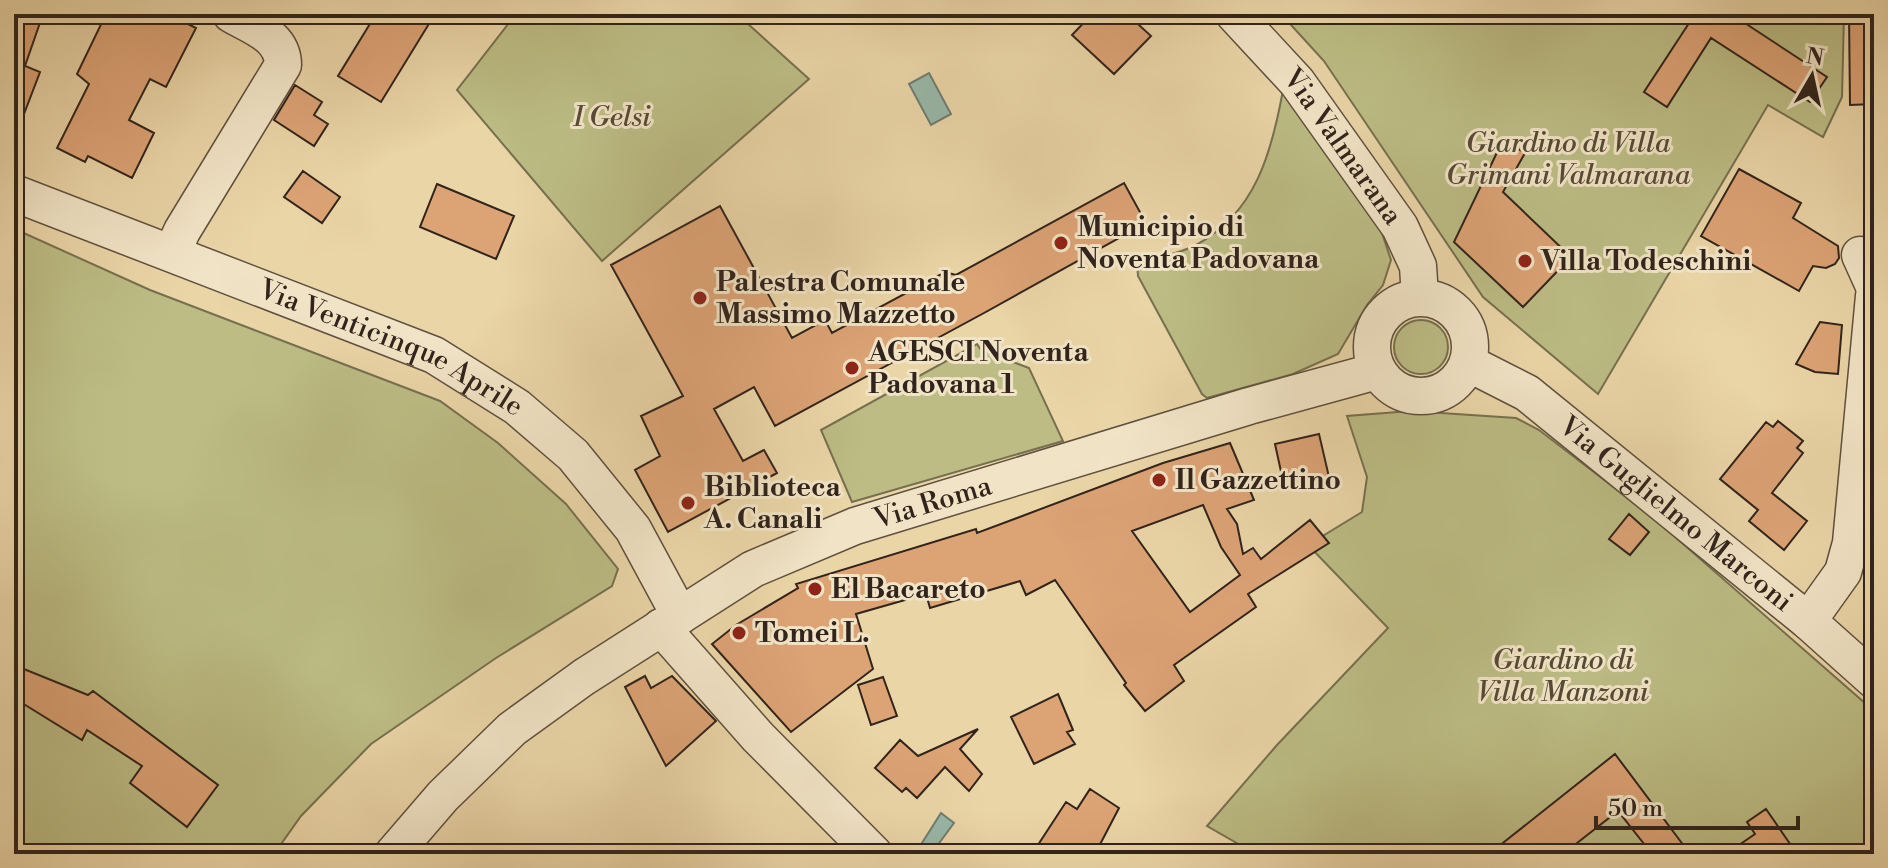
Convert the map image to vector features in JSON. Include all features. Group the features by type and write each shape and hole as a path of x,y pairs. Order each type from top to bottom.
{"street":[{"path":"172,253 182,231 283,65 283,51 272,38 231,14"},
{"name":"Via Valmarana","path":"1234,14 1297,82 1400,227 1418,266 1420,297"},
{"name":"Via Venticinque Aprile","path":"14,193 434,355 517,407 573,455 633,529 670,622 758,737 874,854"},
{"path":"1808,621 1843,572 1851,543 1874,296"},
{"path":"1420,297 1439,301 1460,318 1471,344 1468,363 1461,377 1434,395 1401,393 1387,384 1377,371 1371,343 1374,329 1393,306 1420,297"},
{"name":"Via Guglielmo Marconi","path":"1468,363 1527,393 1808,621 1874,680"},
{"name":"Via Roma","path":"393,854 443,796 512,729 753,569 855,526 1132,441 1377,371"}],"green space":[{"name":"I Gelsi","path":"516,14 737,14 809,79 602,261 457,90"},
{"name":"Giardino di Villa Grimani Valmarana","path":"1281,14 1844,14 1842,97 1823,137 1768,105 1598,394 1483,297 1324,61"},
{"path":"1283,90 1377,218 1391,260 1383,285 1367,305 1338,354 1293,374 1207,398 1138,276 1137,263 1196,245 1217,232 1233,216 1258,178 1273,135"},
{"path":"17,230 150,290 440,401 498,443 566,504 618,569 612,586 496,658 371,744 301,816 274,854 14,854 14,235"},
{"path":"1421,320 1440,328 1448,347 1440,366 1421,374 1402,366 1394,347 1402,328"},
{"path":"977,344 981,350 1029,368 1063,441 852,502 821,430"},
{"name":"Giardino di Villa Manzoni","path":"1411,411 1516,418 1539,430 1650,515 1874,711 1874,854 1256,854 1207,826 1277,745 1388,628 1308,545 1362,512 1367,477 1347,416"}],"shaded area":[{"path":"929,73 951,114 931,125 909,84"},
{"path":"941,813 954,823 931,854 915,854"}],"building":[{"path":"14,14 43,14 25,66 40,72 16,135"},
{"path":"106,14 168,14 196,28 166,87 150,79 129,120 154,133 132,178 88,156 85,162 57,148 89,84 77,74"},
{"path":"376,14 435,14 381,102 338,76"},
{"path":"1092,14 1127,14 1151,36 1114,74 1072,35"},
{"path":"1695,14 1731,14 1827,77 1810,102 1711,38 1667,107 1644,92"},
{"path":"1849,14 1874,14 1874,104 1850,105"},
{"path":"295,85 322,102 314,115 328,124 314,146 274,120"},
{"path":"1503,140 1525,153 1503,192 1571,257 1523,307 1454,242"},
{"path":"1739,169 1801,203 1793,218 1838,246 1839,258 1835,264 1826,268 1813,266 1799,291 1701,236"},
{"path":"303,171 340,197 322,223 284,197"},
{"path":"1124,183 1146,223 984,313 775,426 754,387 714,409 743,461 764,450 777,473 668,532 635,470 660,456 641,416 683,396 611,265 720,206 792,338 825,320 832,333 945,272 956,275"},
{"path":"437,184 514,216 496,259 420,227"},
{"path":"1820,322 1842,325 1838,374 1815,372 1796,364"},
{"path":"1778,421 1803,441 1797,448 1803,453 1772,493 1807,521 1784,550 1749,521 1758,510 1720,479 1766,422 1773,427"},
{"path":"1319,434 1329,477 1285,490 1275,444"},
{"path":"1230,443 1254,500 1227,509 1237,524 1243,554 1253,548 1261,559 1310,520 1329,543 1248,594 1256,607 1174,665 1184,681 1145,711 1124,685 1126,683 1055,580 1026,595 1020,581 930,608 926,594 856,614 873,669 791,732 712,644 736,625 798,588 796,584 976,529 977,533 1163,463","holes":["1203,505 1221,547 1240,575 1190,612 1132,531"]},
{"path":"1629,514 1649,532 1630,555 1609,539"},
{"path":"14,665 88,695 93,691 218,785 187,827 130,783 142,766 87,730 82,740 14,698"},
{"path":"645,676 651,688 672,676 716,721 666,766 625,687"},
{"path":"883,677 897,716 871,725 858,685"},
{"path":"1058,694 1073,730 1067,732 1075,744 1034,764 1011,717"},
{"path":"978,729 960,749 982,774 969,791 945,767 917,798 906,788 902,792 875,768 900,740 918,756"},
{"path":"1615,754 1690,854 1652,854 1618,811 1563,854 1489,854"},
{"path":"1090,789 1119,808 1095,854 1032,854 1066,802 1077,809"},
{"path":"1766,809 1797,854 1726,854 1755,834 1747,822"}],"place":[{"name":"Municipio di Noventa Padovana","path":"1061,243"},
{"name":"Villa Todeschini","path":"1525,261"},
{"name":"Palestra Comunale Massimo Mazzetto","path":"700,298"},
{"name":"AGESCI Noventa Padovana 1","path":"852,368"},
{"name":"Il Gazzettino","path":"1159,480"},
{"name":"Biblioteca A. Canali","path":"688,503"},
{"name":"El Bacareto","path":"815,589"},
{"name":"Tomei L.","path":"739,633"}]}
